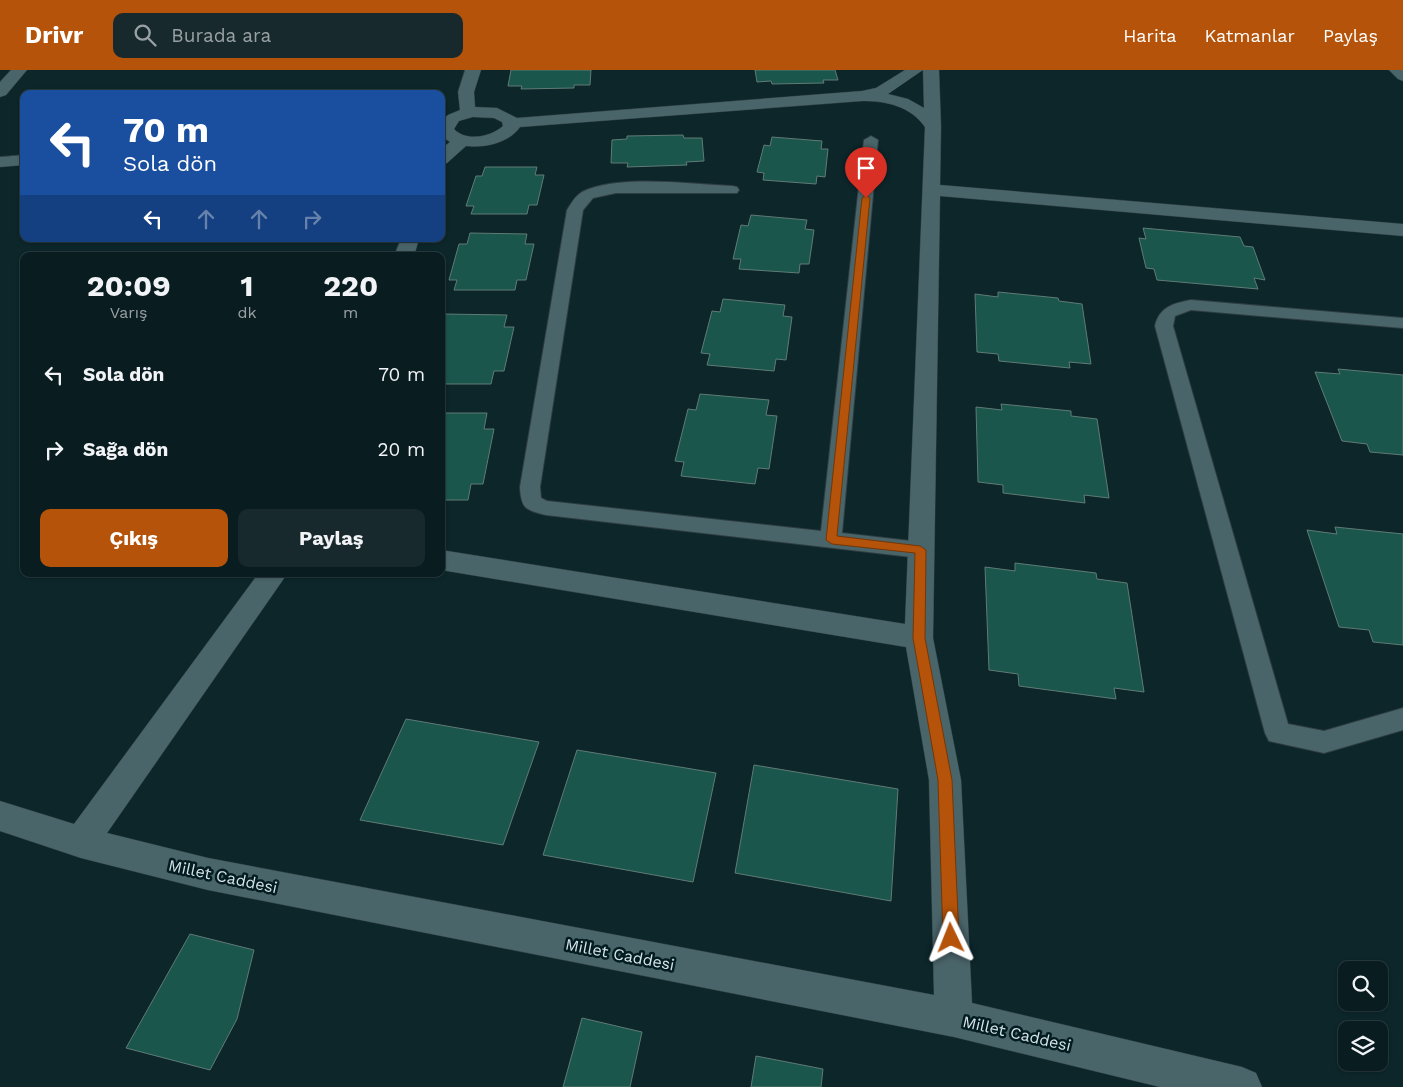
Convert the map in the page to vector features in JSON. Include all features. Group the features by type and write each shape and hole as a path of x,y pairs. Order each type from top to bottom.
{"street":[{"path":"0,92 19,70"},
{"path":"468,113 466,92 473,70"},
{"path":"862,96 882,91 916,70"},
{"path":"931,70 933,126 932,190 920,550 919,638 945,780 954,1018"},
{"path":"1397,70 1403,76"},
{"path":"512,123 877,96 905,103 924,113 933,126"},
{"path":"445,124 468,113 497,113 505,115 512,123"},
{"path":"445,130 448,134 464,140 484,140 502,136 508,132 512,123"},
{"path":"445,155 464,140"},
{"path":"0,162 20,160"},
{"path":"932,190 1403,230"},
{"path":"445,561 919,638"},
{"path":"82,842 271,577"},
{"name":"Millet Caddesi","path":"0,816 82,842 208,874 954,1018 1242,1087"}],"lane":[{"path":"832,540 872,140"},
{"path":"732,190 616,188 587,195 580,202 575,210 529,495 531,500 537,505 546,508 920,550"},
{"path":"1403,323 1191,305 1170,310 1164,318 1164,326 1278,733 1324,742 1403,719"}],"building":[{"path":"511,70 591,70 590,85 574,85 574,88 521,89 522,86 508,86"},
{"path":"755,70 835,70 838,80 823,80 824,83 772,84 771,81 757,82"},
{"path":"683,135 684,138 702,138 704,161 686,162 687,165 627,167 628,163 611,163 612,140 627,139 627,136"},
{"path":"772,137 822,141 821,149 828,149 825,177 817,176 816,184 763,180 764,173 757,172 764,145 770,146"},
{"path":"485,167 537,167 535,175 544,175 537,205 529,205 527,214 471,214 474,206 466,206 476,176 482,176"},
{"path":"751,215 807,220 805,229 814,230 809,264 800,264 799,273 739,269 741,259 733,259 741,225 748,226"},
{"path":"1143,228 1240,237 1244,246 1253,247 1265,280 1254,278 1258,289 1157,280 1154,269 1146,268 1139,238 1146,239"},
{"path":"470,233 527,234 525,244 534,244 526,280 517,280 515,290 454,290 457,280 449,280 459,244 467,244"},
{"path":"998,292 1058,298 1059,301 1082,304 1091,364 1069,362 1070,368 999,361 998,354 977,352 975,294 998,297"},
{"path":"723,299 785,305 783,316 792,317 786,360 776,359 774,371 707,365 710,354 701,353 712,311 720,312"},
{"path":"445,314 507,315 504,327 514,327 504,371 494,371 491,384 445,384"},
{"path":"1338,369 1403,375 1403,455 1370,452 1367,444 1342,441 1315,372 1340,374"},
{"path":"700,394 769,400 766,415 777,416 769,469 758,468 755,484 681,476 684,462 675,461 688,409 696,410"},
{"path":"1001,404 1071,411 1071,416 1097,419 1109,498 1084,495 1085,503 1003,493 1003,485 978,482 976,407 1002,410"},
{"path":"445,413 487,413 484,429 494,429 483,484 471,484 468,500 445,500"},
{"path":"1335,527 1403,534 1403,645 1373,642 1369,630 1339,627 1307,530 1337,534"},
{"path":"1015,563 1096,573 1097,579 1127,583 1144,692 1114,688 1116,699 1019,686 1018,674 989,670 985,567 1015,571"},
{"path":"406,719 539,742 503,845 360,820"},
{"path":"577,750 716,773 693,882 543,855"},
{"path":"754,765 898,789 891,901 735,873"},
{"path":"190,934 254,950 237,1019 210,1070 126,1048"},
{"path":"582,1018 642,1032 630,1087 563,1087"},
{"path":"756,1056 823,1069 821,1087 751,1087"}],"route":[{"path":"866,198 832,540 920,550 919,638 945,780 951,938"}]}
